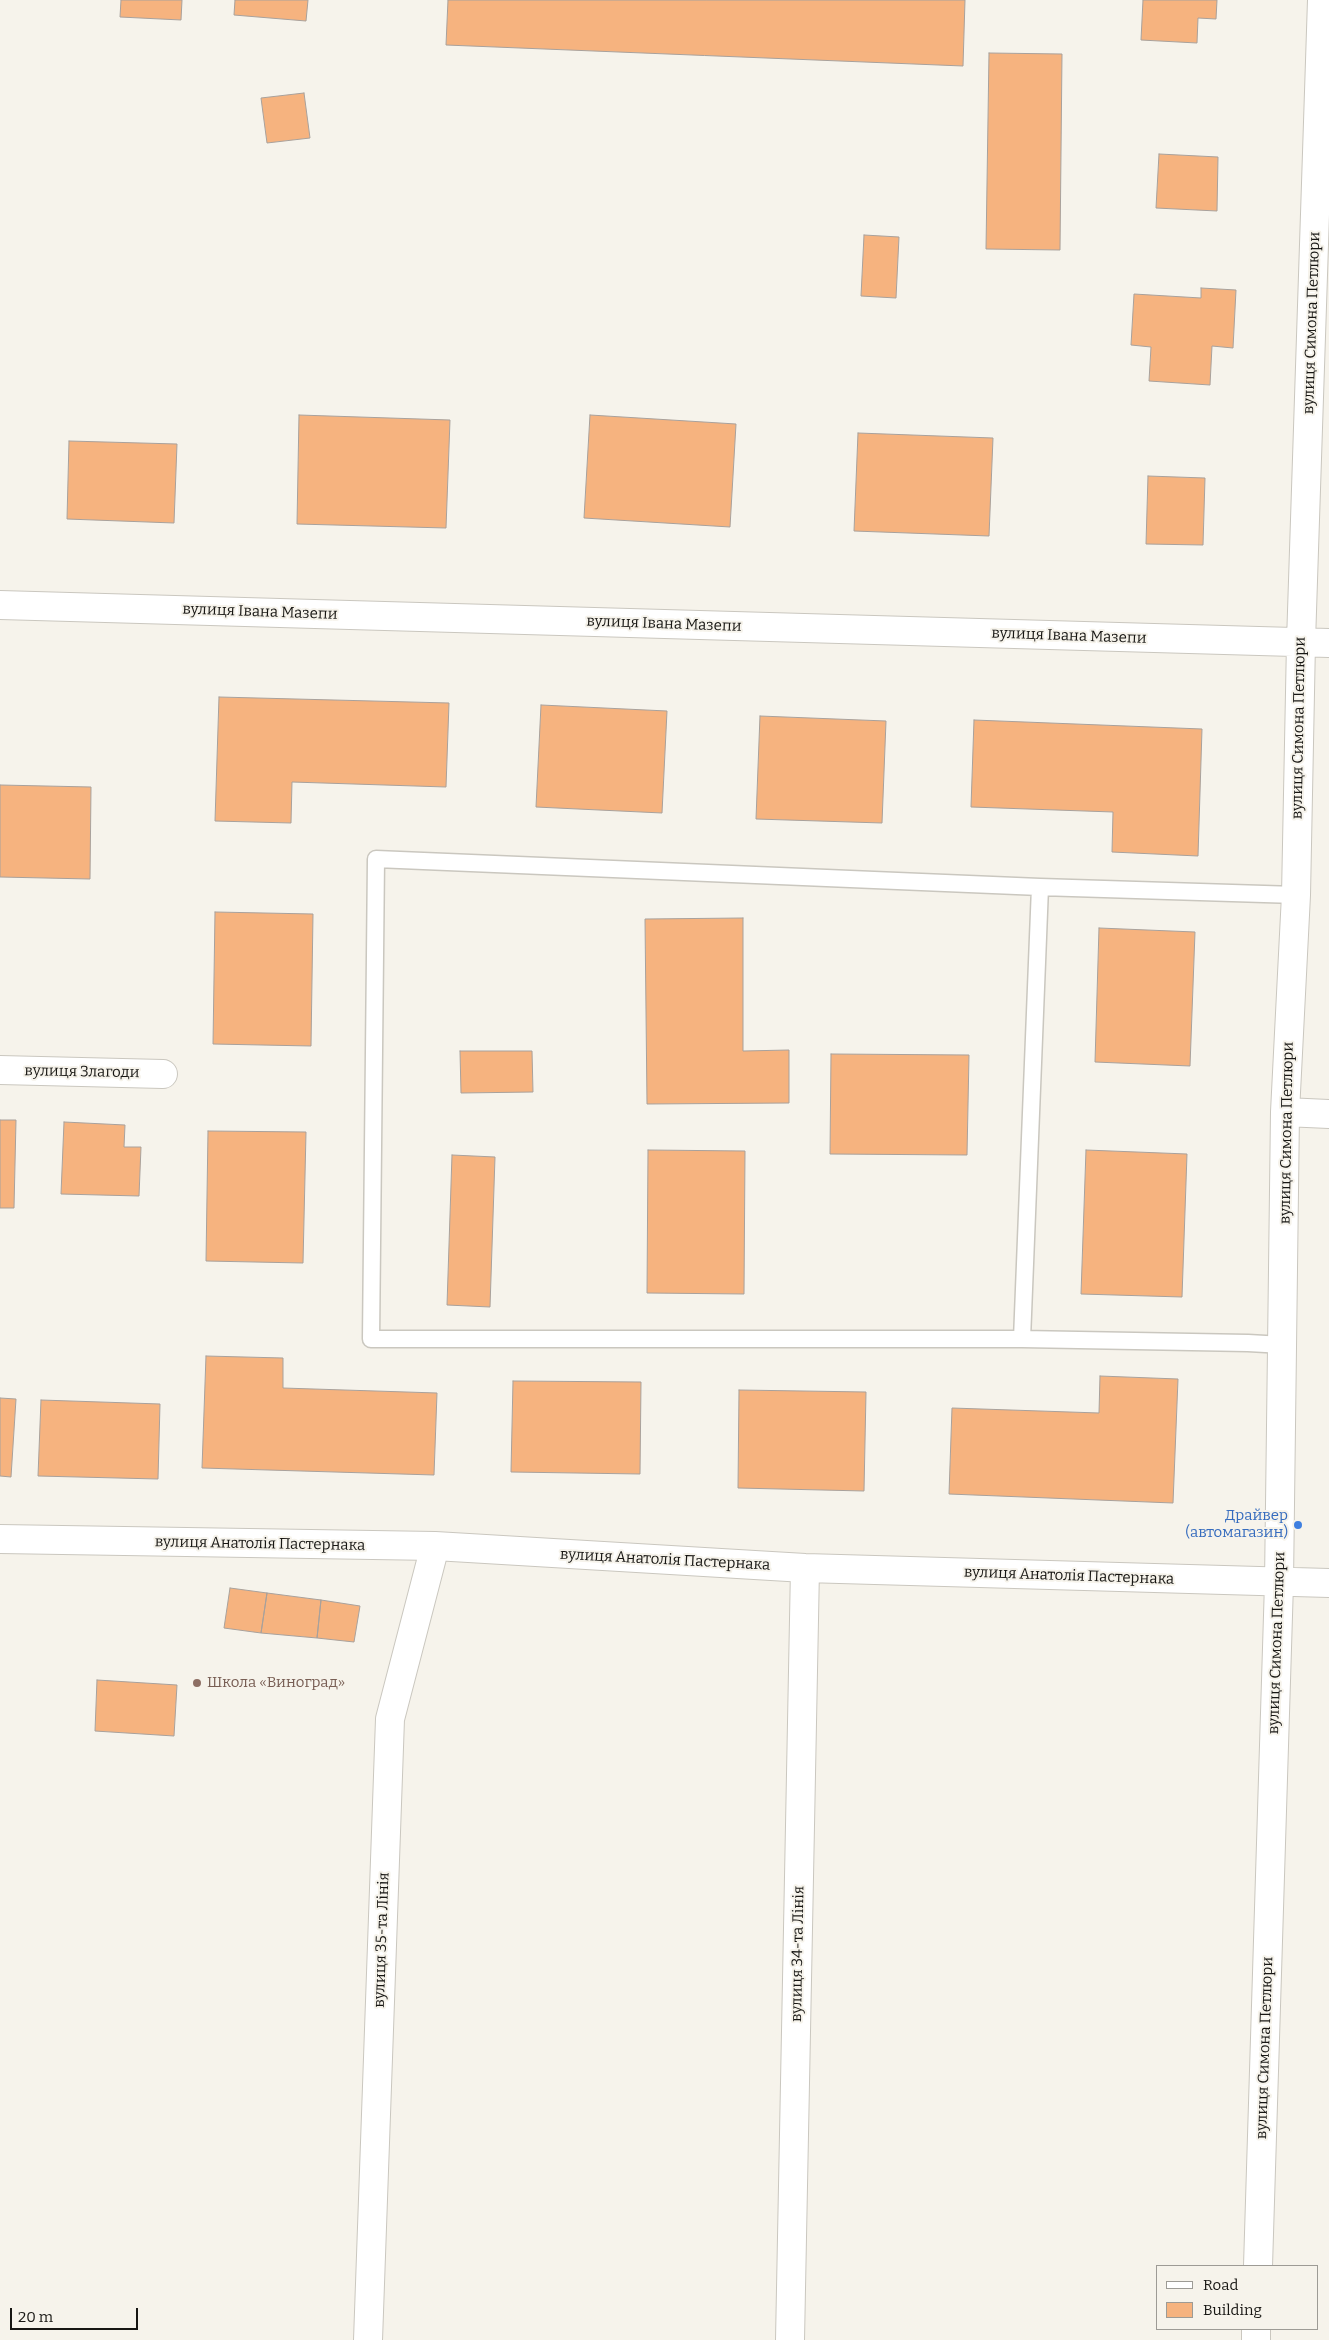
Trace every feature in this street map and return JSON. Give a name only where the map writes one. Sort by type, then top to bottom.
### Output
[{"type":"street","name":"вулиця Симона Петлюри","points":[[1258,2265],[1279,1582],[1285,1112],[1296,895],[1301,642],[1322,0]]},
{"type":"street","name":"вулиця Івана Мазепи","points":[[0,605],[1329,643]]},
{"type":"street","name":"вулиця Злагоди","points":[[0,1070],[163,1074]]},
{"type":"street","points":[[1285,1112],[1329,1114]]},
{"type":"street","name":"вулиця Анатолія Пастернака","points":[[0,1539],[435,1546],[805,1568],[1329,1583]]},
{"type":"street","name":"вулиця 35-та Лінія","points":[[368,2340],[390,1718],[435,1546]]},
{"type":"street","name":"вулиця 34-та Лінія","points":[[790,2340],[805,1568]]},
{"type":"lane","points":[[1283,1345],[1022,1339],[371,1339],[376,859],[1040,887],[1296,895]]},
{"type":"lane","points":[[1022,1339],[1040,887]]},
{"type":"building","points":[[121,0],[182,0],[181,20],[120,17]]},
{"type":"building","points":[[235,0],[308,0],[306,21],[234,15]]},
{"type":"building","points":[[448,0],[965,0],[963,66],[446,45]]},
{"type":"building","points":[[1143,0],[1217,0],[1216,19],[1198,18],[1197,43],[1141,40]]},
{"type":"building","points":[[989,53],[1062,54],[1060,250],[986,249]]},
{"type":"building","points":[[304,93],[310,138],[267,143],[261,98]]},
{"type":"building","points":[[1159,154],[1218,157],[1217,211],[1156,208]]},
{"type":"building","points":[[864,235],[899,237],[896,298],[861,296]]},
{"type":"building","points":[[1201,288],[1236,290],[1233,348],[1212,346],[1210,385],[1149,381],[1151,347],[1131,345],[1134,294],[1201,298]]},
{"type":"building","points":[[299,415],[450,420],[446,528],[297,524]]},
{"type":"building","points":[[590,415],[736,424],[730,527],[584,518]]},
{"type":"building","points":[[858,433],[993,438],[989,536],[854,531]]},
{"type":"building","points":[[69,441],[177,444],[174,523],[67,519]]},
{"type":"building","points":[[1148,476],[1205,478],[1203,545],[1146,544]]},
{"type":"building","points":[[219,697],[449,703],[446,787],[292,782],[291,823],[215,821]]},
{"type":"building","points":[[541,705],[667,711],[662,813],[536,807]]},
{"type":"building","points":[[760,716],[886,721],[882,823],[756,819]]},
{"type":"building","points":[[974,720],[1202,729],[1198,856],[1112,852],[1113,812],[971,807]]},
{"type":"building","points":[[0,785],[91,787],[90,879],[0,877]]},
{"type":"building","points":[[215,912],[313,914],[311,1046],[213,1044]]},
{"type":"building","points":[[743,918],[743,1051],[789,1050],[789,1103],[647,1104],[645,919]]},
{"type":"building","points":[[1099,928],[1195,932],[1190,1066],[1095,1062]]},
{"type":"building","points":[[460,1051],[532,1051],[533,1092],[461,1093]]},
{"type":"building","points":[[831,1054],[969,1055],[967,1155],[830,1154]]},
{"type":"building","points":[[0,1120],[16,1120],[14,1208],[0,1208]]},
{"type":"building","points":[[64,1122],[125,1125],[124,1147],[141,1147],[139,1196],[61,1194]]},
{"type":"building","points":[[208,1131],[306,1132],[303,1263],[206,1261]]},
{"type":"building","points":[[648,1150],[745,1151],[744,1294],[647,1293]]},
{"type":"building","points":[[1086,1150],[1187,1154],[1182,1297],[1081,1294]]},
{"type":"building","points":[[452,1155],[495,1157],[490,1307],[447,1305]]},
{"type":"building","points":[[206,1356],[283,1358],[283,1388],[437,1393],[434,1475],[202,1468]]},
{"type":"building","points":[[1100,1376],[1178,1379],[1173,1503],[949,1494],[952,1408],[1099,1413]]},
{"type":"building","points":[[513,1381],[641,1382],[640,1474],[511,1472]]},
{"type":"building","points":[[739,1390],[866,1392],[864,1491],[738,1488]]},
{"type":"building","points":[[0,1398],[16,1399],[11,1477],[0,1476]]},
{"type":"building","points":[[41,1400],[160,1404],[158,1479],[38,1476]]},
{"type":"building","points":[[230,1588],[267,1593],[261,1633],[224,1628]]},
{"type":"building","points":[[267,1593],[321,1600],[317,1638],[261,1633]]},
{"type":"building","points":[[321,1600],[360,1606],[354,1642],[317,1638]]},
{"type":"building","points":[[97,1680],[177,1685],[174,1736],[95,1731]]},
{"type":"place","name":"Драйвер (автомагазин)","points":[[1298,1525]]},
{"type":"place","name":"Школа «Виноград»","points":[[197,1683]]}]
